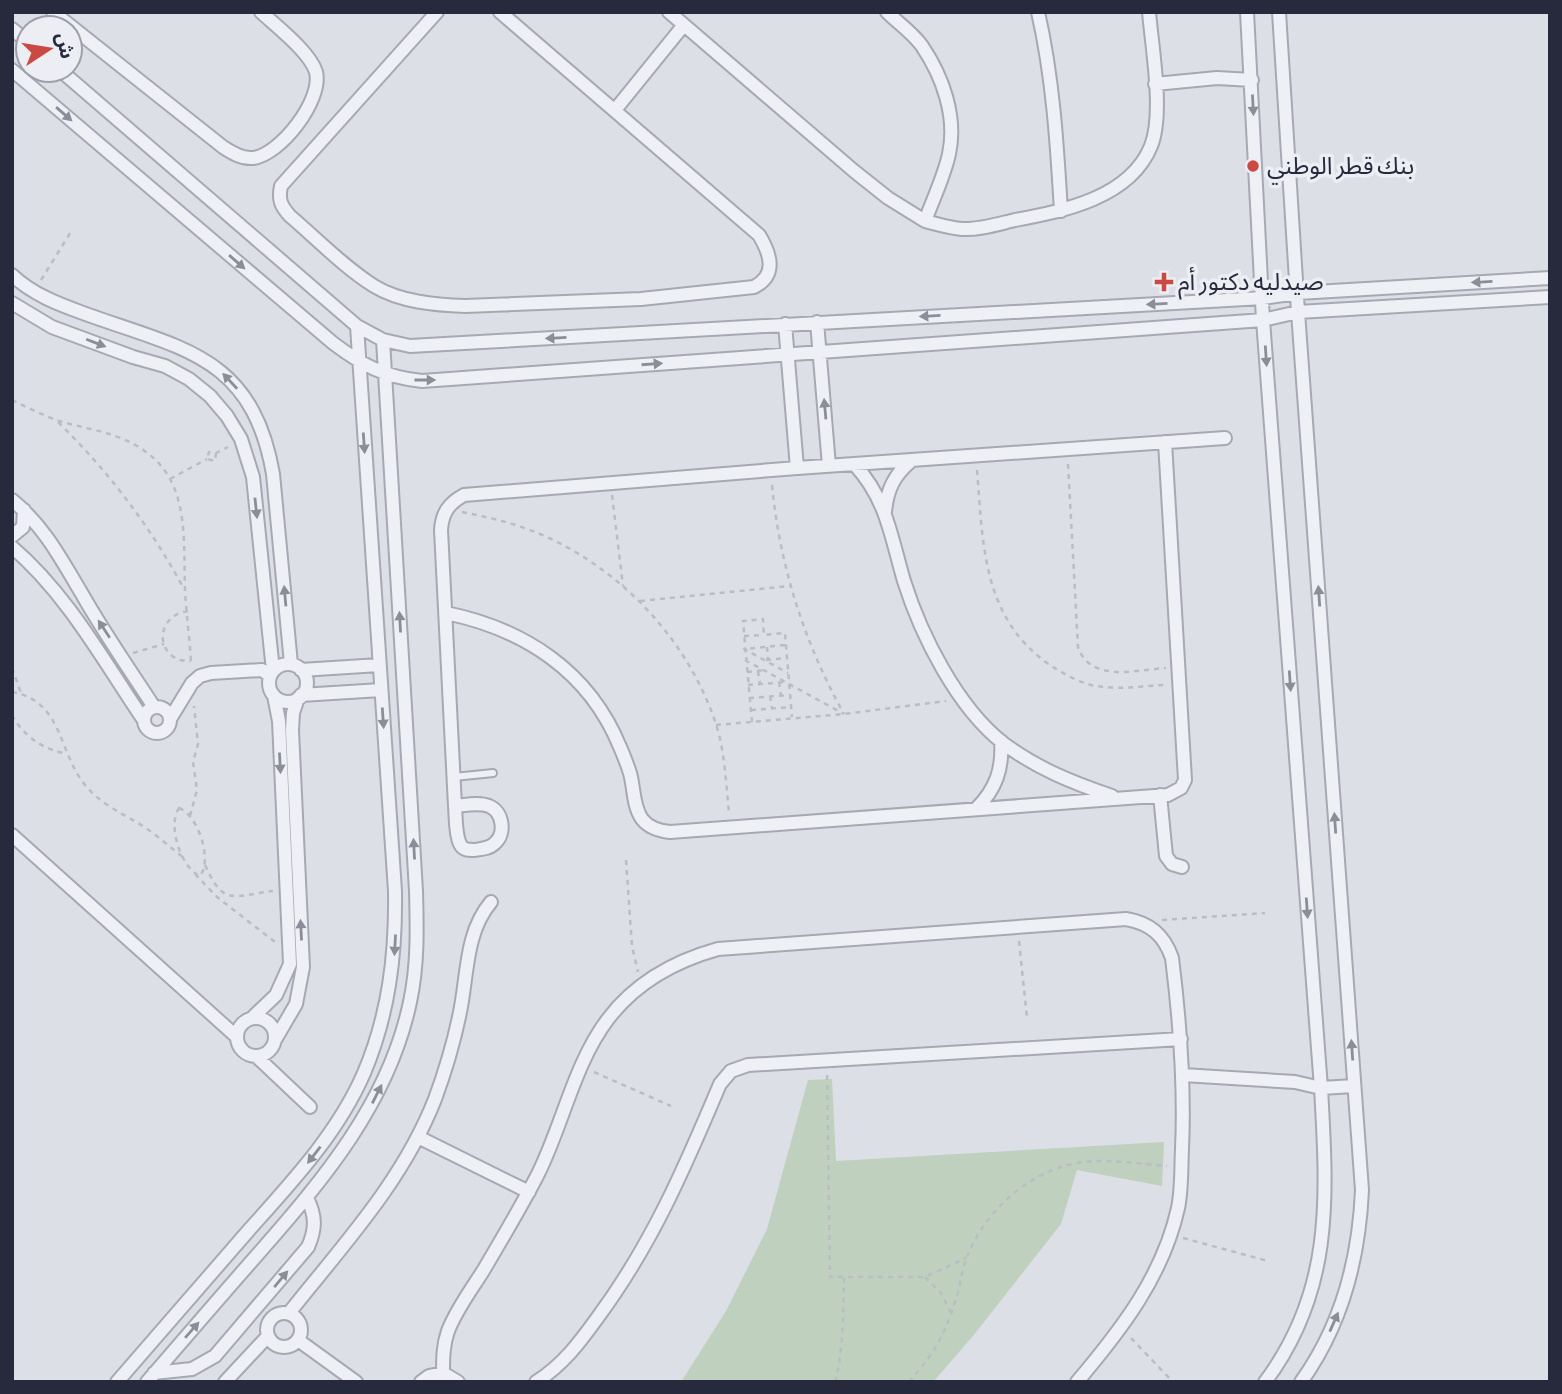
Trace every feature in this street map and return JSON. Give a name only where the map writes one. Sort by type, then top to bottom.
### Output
[{"type":"street","points":[[53,12],[223,147],[241,157],[254,158],[275,148],[298,122],[312,102],[316,85],[316,72],[311,64],[293,42],[261,12]]},
{"type":"street","points":[[437,12],[281,187],[281,207],[290,216],[375,287],[394,295],[439,305],[478,306],[641,299],[754,287],[761,283],[769,274],[771,261],[769,251],[759,235],[500,12]]},
{"type":"street","points":[[669,12],[888,198],[925,220],[963,229],[1061,211],[1096,199],[1116,186],[1144,161],[1152,144],[1156,121],[1149,12]]},
{"type":"street","points":[[887,12],[921,45],[938,75],[947,99],[952,127],[950,152],[925,220]]},
{"type":"street","points":[[1038,12],[1055,106],[1061,211]]},
{"type":"street","points":[[1247,12],[1263,320],[1321,1088],[1326,1193],[1321,1250],[1315,1278],[1295,1331],[1265,1382]]},
{"type":"street","points":[[1279,12],[1298,312],[1362,1190],[1356,1254],[1338,1314],[1325,1343],[1301,1382]]},
{"type":"street","points":[[615,110],[683,26]]},
{"type":"street","points":[[12,70],[332,344],[359,363],[385,374],[422,381],[1263,320],[1298,312],[1550,297]]},
{"type":"street","points":[[1155,84],[1217,78],[1252,80]]},
{"type":"street","points":[[76,84],[357,326],[383,340],[410,346],[1264,299],[1298,293],[1550,278]]},
{"type":"street","points":[[12,275],[34,292],[61,306],[139,334],[172,342],[198,355],[222,372],[242,393],[257,418],[268,445],[287,625],[296,667],[306,685],[285,730]]},
{"type":"street","points":[[12,303],[52,327],[165,366],[189,379],[210,396],[227,416],[240,439],[253,477],[268,627],[271,674],[269,687],[285,730],[296,1004],[268,1051],[256,1056]]},
{"type":"street","points":[[52,327],[61,306]]},
{"type":"street","points":[[817,322],[829,466]]},
{"type":"street","points":[[785,324],[797,468]]},
{"type":"street","points":[[117,1382],[316,1154],[349,1102],[363,1074],[374,1046],[390,986],[395,955],[395,891],[357,326]]},
{"type":"street","points":[[133,357],[139,334]]},
{"type":"street","points":[[150,1378],[307,1198],[342,1153],[374,1100],[395,1056],[410,1002],[417,946],[416,891],[383,340]]},
{"type":"street","points":[[456,806],[479,804],[489,806],[498,813],[502,823],[501,834],[495,843],[486,848],[468,850],[459,842],[456,806],[454,777],[441,530],[446,508],[464,495],[1225,438]]},
{"type":"street","points":[[446,613],[475,619],[510,632],[550,657],[572,675],[591,696],[607,720],[629,772],[637,810],[642,819],[650,826],[670,832],[1175,793],[1185,780],[1165,442]]},
{"type":"street","points":[[885,513],[894,478],[911,461]]},
{"type":"street","points":[[855,465],[870,483],[885,513],[918,619],[938,660],[964,699],[1001,741],[1057,776],[1119,798]]},
{"type":"street","points":[[253,477],[273,474]]},
{"type":"street","points":[[12,536],[23,527],[15,503]]},
{"type":"street","points":[[15,503],[57,549],[82,595],[154,707]]},
{"type":"street","points":[[12,547],[46,579],[65,604],[150,732],[159,734],[168,728],[170,719],[192,682],[200,676],[262,670],[271,674]]},
{"type":"street","points":[[261,563],[281,561]]},
{"type":"street","points":[[65,604],[82,595]]},
{"type":"street","points":[[268,627],[287,625]]},
{"type":"street","points":[[271,674],[281,665],[379,665]]},
{"type":"street","points":[[114,677],[129,668]]},
{"type":"street","points":[[274,696],[289,702],[300,697],[381,690]]},
{"type":"street","points":[[143,719],[146,711],[154,707],[165,709],[170,719]]},
{"type":"street","points":[[976,809],[995,785],[1002,756],[1001,741]]},
{"type":"street","points":[[1160,795],[1166,856],[1172,864],[1182,867]]},
{"type":"street","points":[[12,835],[237,1037]]},
{"type":"street","points":[[292,872],[286,889],[294,961],[276,995],[241,1025],[237,1037],[245,1052],[256,1056],[310,1107]]},
{"type":"street","points":[[395,891],[416,891]]},
{"type":"street","points":[[225,1382],[268,1334],[270,1320],[285,1313],[393,1181],[418,1137],[435,1098],[456,1027],[467,975],[472,933],[491,902]]},
{"type":"street","points":[[443,1373],[444,1346],[453,1320],[529,1192],[582,1066],[608,1018],[641,986],[682,961],[719,949],[1126,919],[1150,926],[1160,934],[1172,958],[1184,1075],[1178,1206],[1170,1234],[1150,1282],[1121,1329],[1077,1382]]},
{"type":"street","points":[[252,1018],[260,1018],[272,1026],[275,1040]]},
{"type":"street","points":[[536,1382],[555,1369],[573,1350],[635,1262],[678,1183],[725,1077],[732,1071],[748,1065],[1181,1040]]},
{"type":"street","points":[[1184,1075],[1295,1082],[1321,1088],[1354,1086]]},
{"type":"street","points":[[418,1137],[529,1192]]},
{"type":"street","points":[[150,1378],[192,1369],[215,1356],[308,1247],[313,1235],[313,1210],[307,1198]]},
{"type":"street","points":[[248,1317],[279,1346],[290,1346],[298,1340],[301,1324],[298,1319],[285,1313],[266,1297]]},
{"type":"street","points":[[298,1340],[356,1382]]},
{"type":"street","points":[[421,1382],[429,1376],[443,1373],[458,1382]]},
{"type":"lane","points":[[454,777],[493,773]]},
{"type":"path","points":[[34,292],[72,230]]},
{"type":"path","points":[[12,400],[55,419],[124,439],[152,457],[170,479],[178,495],[186,533],[185,592],[198,744],[193,762],[197,790],[190,816]]},
{"type":"path","points":[[55,419],[98,462],[128,500],[168,560],[185,592]]},
{"type":"path","points":[[1068,450],[1079,647],[1082,656],[1087,664],[1105,671],[1178,667]]},
{"type":"path","points":[[975,457],[986,565],[1003,615],[1018,636],[1036,654],[1080,682],[1106,688],[1179,684]]},
{"type":"path","points":[[170,479],[207,459]]},
{"type":"path","points":[[771,470],[779,535],[790,586],[813,652],[844,714]]},
{"type":"path","points":[[611,484],[623,586]]},
{"type":"path","points":[[446,508],[517,526],[548,537],[578,553],[639,601],[678,648],[694,675],[716,725],[725,768],[730,827]]},
{"type":"path","points":[[639,601],[790,586]]},
{"type":"path","points":[[188,611],[176,614],[167,621],[163,632],[164,644],[174,658],[191,661]]},
{"type":"path","points":[[752,722],[743,621],[763,620],[764,635]]},
{"type":"path","points":[[744,636],[785,633],[787,683],[792,718]]},
{"type":"path","points":[[121,656],[164,644]]},
{"type":"path","points":[[744,649],[786,645]]},
{"type":"path","points":[[767,647],[767,660]]},
{"type":"path","points":[[744,649],[788,673]]},
{"type":"path","points":[[767,660],[787,658]]},
{"type":"path","points":[[777,659],[778,667]]},
{"type":"path","points":[[745,660],[844,714]]},
{"type":"path","points":[[12,668],[21,694]]},
{"type":"path","points":[[747,672],[765,670]]},
{"type":"path","points":[[758,671],[760,684]]},
{"type":"path","points":[[779,682],[781,695]]},
{"type":"path","points":[[748,685],[787,683]]},
{"type":"path","points":[[12,692],[21,694],[49,713],[75,771],[95,796],[148,830],[184,858]]},
{"type":"path","points":[[749,698],[790,695]]},
{"type":"path","points":[[770,696],[772,709]]},
{"type":"path","points":[[716,725],[844,714],[964,699]]},
{"type":"path","points":[[751,710],[792,707]]},
{"type":"path","points":[[782,708],[783,719]]},
{"type":"path","points":[[12,715],[21,729],[37,743],[66,754]]},
{"type":"path","points":[[286,889],[233,895],[222,893],[214,884],[205,864],[201,839],[190,816],[180,808],[176,812],[176,832],[184,858],[195,874],[217,897],[294,961]]},
{"type":"path","points":[[626,860],[632,946],[641,986]]},
{"type":"path","points":[[195,874],[200,876],[204,872],[205,864]]},
{"type":"path","points":[[217,897],[222,893]]},
{"type":"path","points":[[1138,921],[1265,913]]},
{"type":"path","points":[[1017,927],[1027,1018]]},
{"type":"path","points":[[827,1061],[830,1277],[925,1277],[966,1258]]},
{"type":"path","points":[[582,1066],[671,1106]]},
{"type":"path","points":[[909,1382],[938,1346],[951,1313],[966,1258],[988,1220],[1017,1191],[1053,1170],[1073,1164],[1097,1161],[1181,1167]]},
{"type":"path","points":[[1170,1234],[1268,1261]]},
{"type":"path","points":[[835,1382],[843,1332],[844,1277]]},
{"type":"path","points":[[925,1277],[941,1293],[951,1313]]},
{"type":"path","points":[[1121,1329],[1173,1382]]},
{"type":"green space","points":[[832,1079],[836,1161],[1164,1142],[1162,1186],[1077,1170],[1061,1224],[973,1336],[933,1382],[681,1382],[726,1311],[767,1229],[808,1080]]},
{"type":"place","name":"بنك قطر الوطني","points":[[1253,166]]},
{"type":"place","name":"صيدليه دكتور أم","points":[[1164,282]]}]
